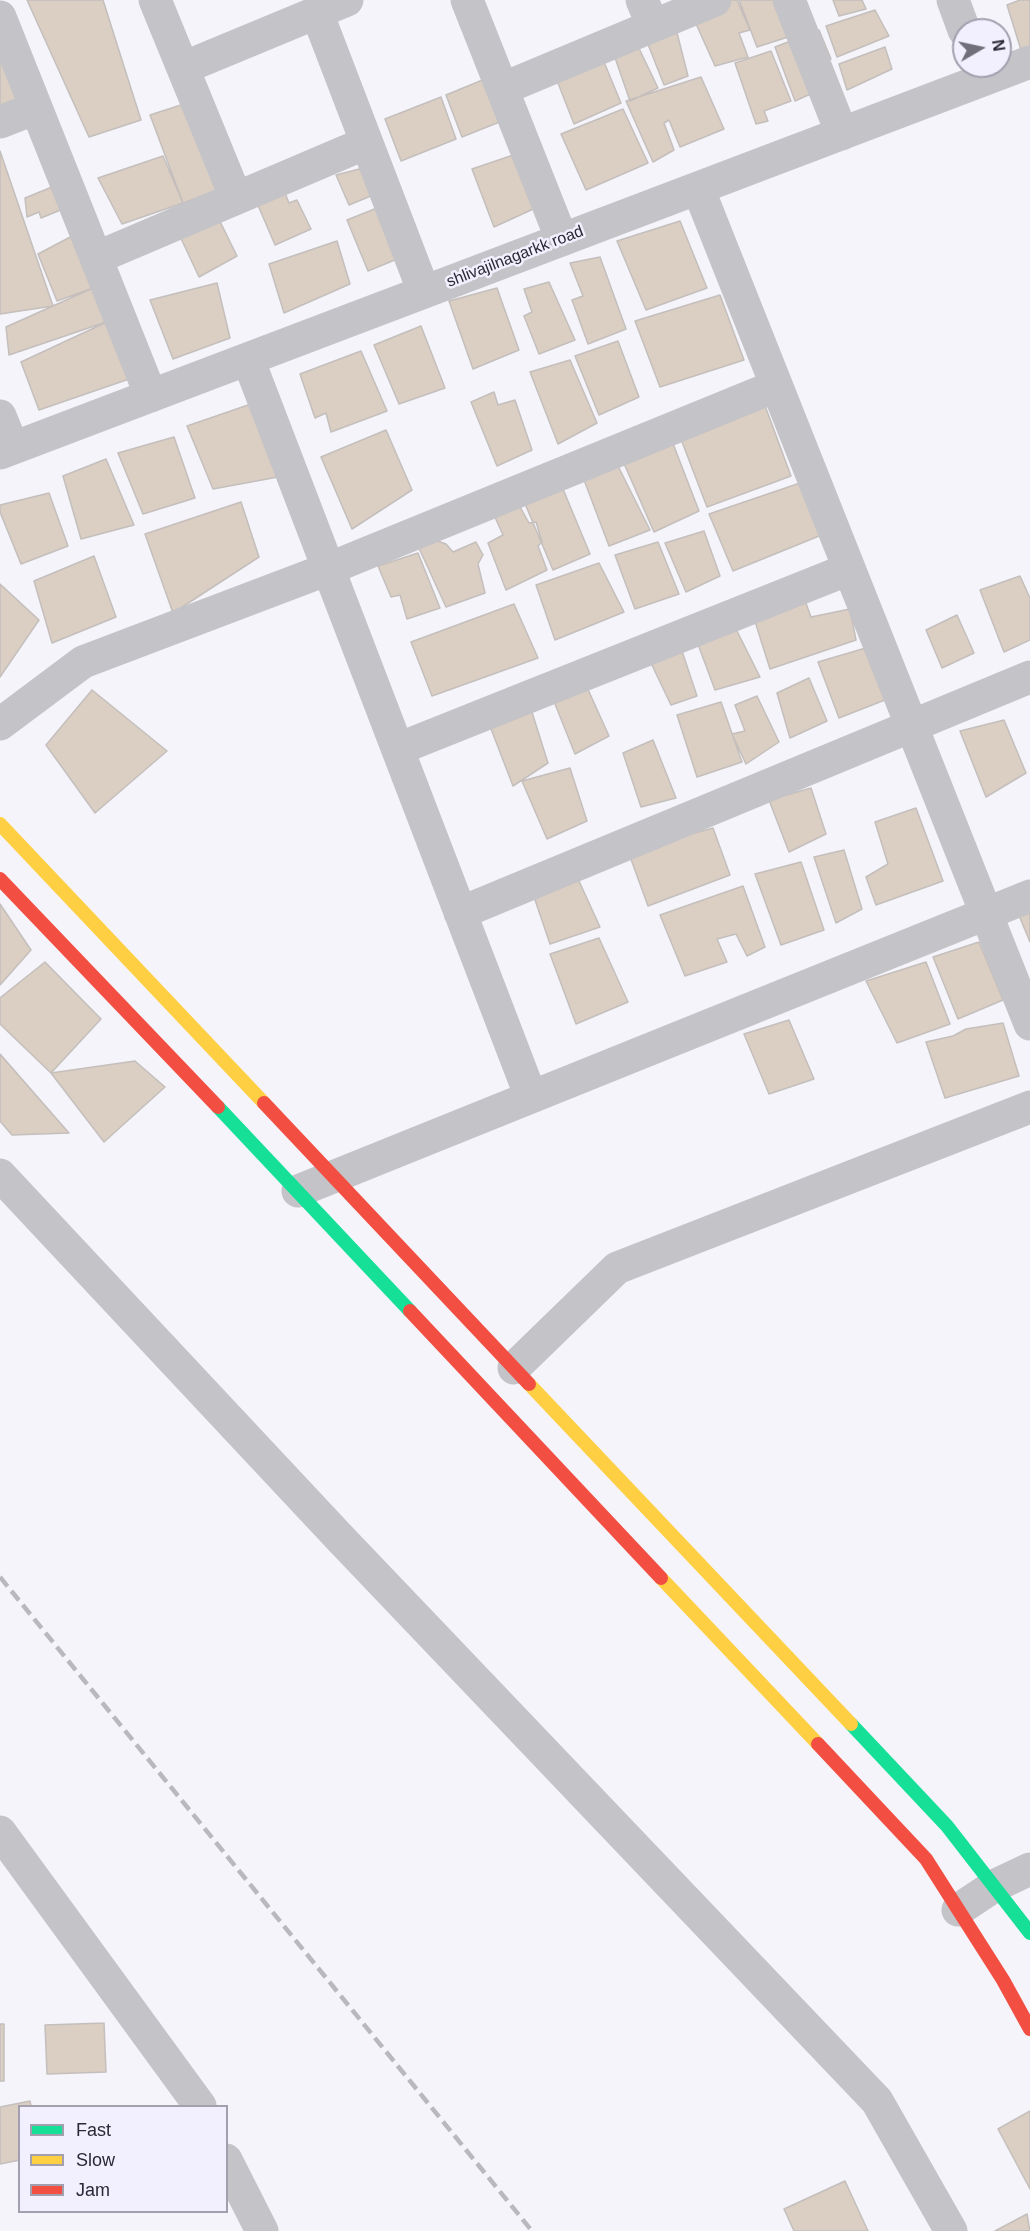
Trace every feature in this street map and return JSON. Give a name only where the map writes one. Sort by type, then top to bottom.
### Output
[{"type":"street","points":[[154,0],[236,198]]},
{"type":"street","points":[[183,68],[347,0]]},
{"type":"street","points":[[467,0],[562,240]]},
{"type":"street","points":[[502,89],[647,13],[715,0]]},
{"type":"street","points":[[789,0],[842,134]]},
{"type":"street","points":[[952,0],[959,18]]},
{"type":"street","points":[[316,13],[424,292]]},
{"type":"street","points":[[0,17],[151,396]]},
{"type":"street","name":"shlivajilnagarkk road","points":[[1012,66],[1030,62]]},
{"type":"street","name":"shlivajilnagarkk road","points":[[7,450],[842,134],[970,78]]},
{"type":"street","points":[[0,122],[36,108]]},
{"type":"street","points":[[96,258],[366,143]]},
{"type":"street","points":[[698,188],[1030,1024]]},
{"type":"street","points":[[248,359],[531,1097]]},
{"type":"street","points":[[0,724],[83,662],[328,569],[776,386]]},
{"type":"street","points":[[0,416],[7,450]]},
{"type":"street","points":[[398,749],[849,569]]},
{"type":"street","points":[[460,913],[1030,677]]},
{"type":"street","points":[[0,824],[947,1826],[1030,1933]]},
{"type":"street","points":[[0,879],[298,1191],[926,1859],[1030,2029]]},
{"type":"street","points":[[298,1191],[1030,896]]},
{"type":"street","points":[[514,1368],[617,1268],[1030,1107]]},
{"type":"street","points":[[0,1174],[338,1536],[877,2101],[951,2231]]},
{"type":"street","points":[[0,1832],[199,2105]]},
{"type":"street","points":[[958,1910],[994,1886],[1030,1869]]},
{"type":"street","points":[[228,2164],[262,2231]]},
{"type":"building","points":[[27,0],[103,0],[141,120],[89,137]]},
{"type":"building","points":[[702,0],[737,0],[750,30],[739,33],[748,57],[715,66],[688,6]]},
{"type":"building","points":[[739,0],[805,0],[813,29],[757,47]]},
{"type":"building","points":[[833,0],[862,0],[866,9],[839,16]]},
{"type":"building","points":[[1020,0],[1030,0],[1030,46],[1021,50],[1012,18],[1007,5]]},
{"type":"building","points":[[875,10],[889,36],[837,57],[826,26]]},
{"type":"building","points":[[674,21],[688,76],[664,85],[644,34]]},
{"type":"building","points":[[819,30],[831,59],[819,64],[826,87],[795,101],[775,47]]},
{"type":"building","points":[[635,40],[658,88],[630,101],[612,49]]},
{"type":"building","points":[[885,47],[892,69],[847,90],[839,64]]},
{"type":"building","points":[[771,51],[791,101],[764,111],[768,121],[756,124],[735,63]]},
{"type":"building","points":[[0,54],[19,99],[0,110]]},
{"type":"building","points":[[604,62],[621,103],[574,124],[556,78]]},
{"type":"building","points":[[502,72],[517,115],[462,137],[446,95]]},
{"type":"building","points":[[701,77],[724,129],[680,147],[669,120],[664,123],[674,150],[653,162],[626,101]]},
{"type":"building","points":[[441,97],[456,139],[401,161],[385,119]]},
{"type":"building","points":[[184,104],[231,186],[183,203],[150,115]]},
{"type":"building","points":[[623,109],[648,163],[586,190],[561,134]]},
{"type":"building","points":[[531,149],[553,200],[494,227],[472,169]]},
{"type":"building","points":[[0,151],[53,306],[0,314]]},
{"type":"building","points":[[163,156],[183,203],[122,224],[98,178]]},
{"type":"building","points":[[367,167],[378,193],[349,205],[336,175]]},
{"type":"building","points":[[277,173],[289,203],[297,200],[311,229],[275,245],[248,182]]},
{"type":"building","points":[[52,187],[63,209],[41,218],[39,212],[27,217],[25,198]]},
{"type":"building","points":[[402,198],[419,250],[368,271],[347,220]]},
{"type":"building","points":[[211,203],[237,256],[199,277],[171,217]]},
{"type":"building","points":[[680,221],[707,288],[646,310],[617,241]]},
{"type":"building","points":[[76,234],[121,278],[57,301],[38,254]]},
{"type":"building","points":[[337,241],[350,284],[284,313],[269,264]]},
{"type":"building","points":[[600,257],[626,329],[588,344],[572,300],[583,296],[570,263]]},
{"type":"building","points":[[549,282],[575,340],[539,354],[524,316],[532,312],[524,289]]},
{"type":"building","points":[[217,283],[230,338],[173,359],[150,300]]},
{"type":"building","points":[[93,288],[109,321],[9,355],[6,327]]},
{"type":"building","points":[[497,288],[519,350],[473,369],[449,301]]},
{"type":"building","points":[[720,295],[744,360],[660,387],[635,321]]},
{"type":"building","points":[[109,321],[132,378],[39,410],[21,362]]},
{"type":"building","points":[[421,326],[445,388],[399,404],[374,345]]},
{"type":"building","points":[[618,341],[639,397],[599,415],[575,356]]},
{"type":"building","points":[[361,351],[387,411],[331,432],[326,413],[315,418],[300,374]]},
{"type":"building","points":[[570,360],[597,423],[558,444],[530,372]]},
{"type":"building","points":[[494,392],[498,405],[515,400],[532,450],[497,466],[471,402]]},
{"type":"building","points":[[764,403],[791,476],[707,507],[679,434]]},
{"type":"building","points":[[251,404],[278,477],[213,489],[187,426]]},
{"type":"building","points":[[386,430],[412,490],[352,529],[321,457]]},
{"type":"building","points":[[174,437],[195,498],[143,514],[118,453]]},
{"type":"building","points":[[672,441],[699,511],[654,532],[622,459]]},
{"type":"building","points":[[106,459],[134,525],[81,539],[63,476]]},
{"type":"building","points":[[617,464],[650,530],[609,546],[581,472]]},
{"type":"building","points":[[800,483],[824,534],[733,571],[709,514]]},
{"type":"building","points":[[563,489],[590,554],[553,570],[523,499]]},
{"type":"building","points":[[49,493],[68,546],[21,564],[0,512],[0,505]]},
{"type":"building","points":[[241,502],[259,557],[173,613],[145,534]]},
{"type":"building","points":[[519,505],[529,523],[536,522],[542,542],[538,546],[547,570],[506,590],[488,543],[503,535],[494,515]]},
{"type":"building","points":[[704,531],[720,576],[686,592],[665,543]]},
{"type":"building","points":[[432,539],[446,544],[453,552],[476,542],[483,555],[478,564],[485,593],[446,607],[418,546]]},
{"type":"building","points":[[658,542],[679,594],[635,609],[615,555]]},
{"type":"building","points":[[418,553],[440,608],[407,619],[400,595],[391,597],[378,566]]},
{"type":"building","points":[[94,556],[116,617],[52,643],[34,581]]},
{"type":"building","points":[[599,563],[624,612],[555,640],[536,585]]},
{"type":"building","points":[[1020,576],[1030,598],[1030,640],[1004,652],[980,590]]},
{"type":"building","points":[[0,584],[39,620],[0,677]]},
{"type":"building","points":[[803,595],[811,617],[850,609],[856,640],[770,669],[753,615]]},
{"type":"building","points":[[514,604],[538,658],[432,696],[411,642]]},
{"type":"building","points":[[957,615],[974,653],[942,668],[926,630]]},
{"type":"building","points":[[734,625],[760,677],[715,690],[696,639]]},
{"type":"building","points":[[869,647],[890,698],[839,718],[818,662]]},
{"type":"building","points":[[682,651],[697,696],[671,705],[650,661]]},
{"type":"building","points":[[809,678],[827,721],[790,738],[777,693]]},
{"type":"building","points":[[586,685],[609,736],[575,754],[551,694]]},
{"type":"building","points":[[92,690],[167,751],[95,813],[46,745]]},
{"type":"building","points":[[757,696],[779,742],[746,764],[732,734],[745,731],[735,705]]},
{"type":"building","points":[[721,702],[742,762],[697,777],[677,715]]},
{"type":"building","points":[[531,709],[548,763],[513,786],[488,721]]},
{"type":"building","points":[[1004,720],[1026,773],[986,797],[960,731]]},
{"type":"building","points":[[653,740],[676,798],[641,807],[623,753]]},
{"type":"building","points":[[570,768],[587,821],[547,839],[522,781]]},
{"type":"building","points":[[811,788],[826,834],[789,852],[769,800]]},
{"type":"building","points":[[916,808],[943,881],[876,905],[866,877],[888,864],[875,822]]},
{"type":"building","points":[[713,828],[730,875],[648,906],[628,851]]},
{"type":"building","points":[[844,850],[862,909],[836,923],[814,857]]},
{"type":"building","points":[[801,862],[824,930],[781,945],[755,874]]},
{"type":"building","points":[[579,881],[600,927],[550,944],[532,891]]},
{"type":"building","points":[[743,886],[765,947],[747,956],[736,934],[717,939],[727,962],[685,976],[660,915]]},
{"type":"building","points":[[0,904],[31,950],[0,985]]},
{"type":"building","points":[[1030,909],[1030,942],[1018,913]]},
{"type":"building","points":[[599,938],[628,1002],[576,1024],[550,954]]},
{"type":"building","points":[[979,942],[1003,1000],[958,1019],[933,957]]},
{"type":"building","points":[[45,962],[101,1019],[51,1073],[0,1024],[0,998]]},
{"type":"building","points":[[926,962],[950,1024],[897,1043],[866,981]]},
{"type":"building","points":[[789,1020],[814,1079],[769,1094],[744,1034]]},
{"type":"building","points":[[1003,1023],[1019,1076],[945,1098],[926,1042],[953,1036],[966,1029]]},
{"type":"building","points":[[0,1054],[69,1133],[12,1135],[0,1121]]},
{"type":"building","points":[[135,1061],[165,1087],[104,1142],[51,1073]]},
{"type":"building","points":[[104,2023],[106,2072],[47,2074],[45,2025]]},
{"type":"building","points":[[0,2024],[4,2024],[4,2081],[0,2081]]},
{"type":"building","points":[[30,2101],[31,2105],[18,2105],[18,2160],[0,2164],[0,2107]]},
{"type":"building","points":[[1030,2111],[1030,2189],[998,2129]]},
{"type":"building","points":[[845,2181],[868,2231],[794,2231],[784,2209]]},
{"type":"building","points":[[1027,2214],[1030,2231],[995,2231]]},
{"type":"railway","points":[[0,1577],[532,2231]]},
{"type":"traffic: fast","points":[[218,1107],[410,1311]]},
{"type":"traffic: fast","points":[[851,1724],[947,1826],[1030,1933]]},
{"type":"traffic: slow","points":[[0,824],[264,1103]]},
{"type":"traffic: slow","points":[[529,1384],[851,1724]]},
{"type":"traffic: slow","points":[[661,1578],[818,1744]]},
{"type":"traffic: jam","points":[[0,879],[218,1107]]},
{"type":"traffic: jam","points":[[264,1103],[529,1384]]},
{"type":"traffic: jam","points":[[410,1311],[661,1578]]},
{"type":"traffic: jam","points":[[818,1744],[926,1859],[1003,1980],[1030,2029]]}]
